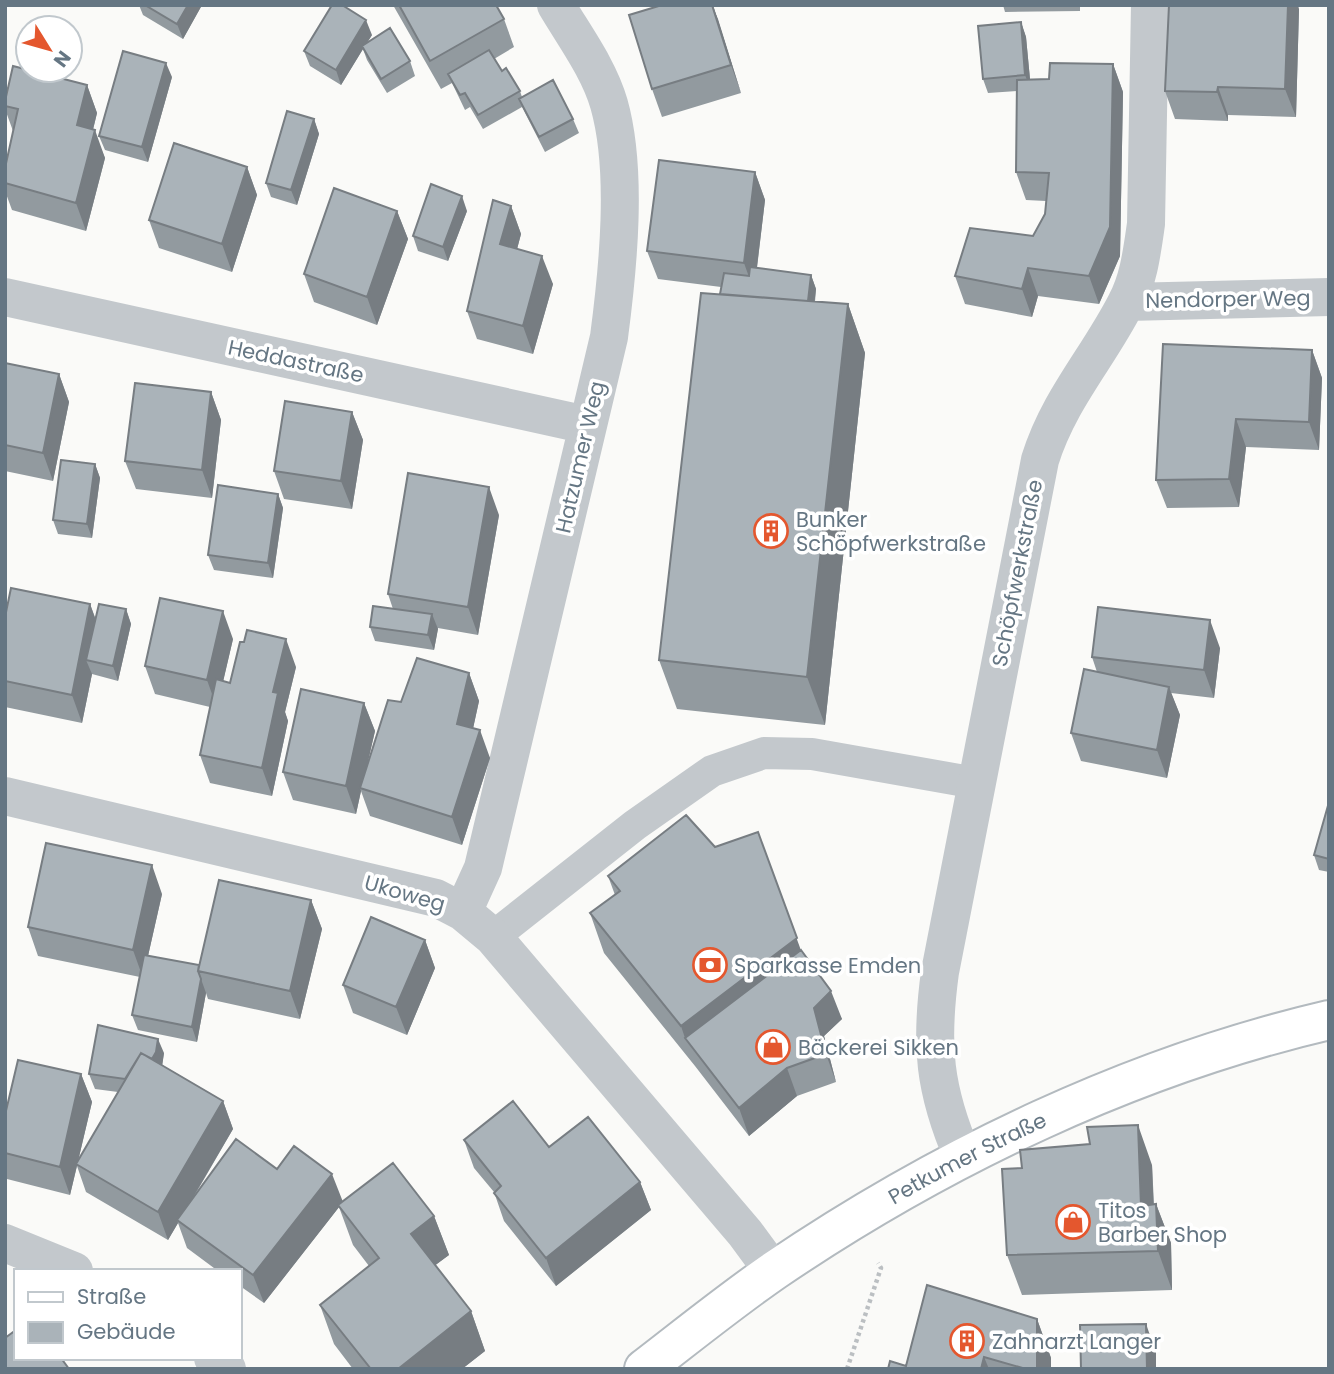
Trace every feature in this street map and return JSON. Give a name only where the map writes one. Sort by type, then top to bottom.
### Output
[{"type":"main road","name":"Petkumer Straße","points":[[643,1369],[774,1271],[856,1218],[963,1157],[1130,1081],[1329,1020]]},
{"type":"street","name":"Hatzumer Weg","points":[[463,912],[483,868],[609,337],[615,294],[617,151],[608,102],[593,67],[556,5]]},
{"type":"street","name":"Schöpfwerkstraße","points":[[963,1157],[946,1117],[939,1090],[934,1029],[940,972],[1044,447],[1061,406],[1127,302],[1142,255],[1146,224],[1150,5]]},
{"type":"street","name":"Heddastraße","points":[[5,297],[587,425]]},
{"type":"street","name":"Nendorper Weg","points":[[1127,302],[1329,297]]},
{"type":"street","name":"Ukoweg","points":[[5,796],[436,898],[463,912],[493,937],[745,1233],[774,1271]]},
{"type":"street","points":[[5,1243],[69,1269]]},
{"type":"lane","points":[[493,937],[635,825],[712,771],[764,753],[812,754],[976,783]]},
{"type":"path","points":[[847,1369],[881,1268],[856,1218]]},
{"type":"building","points":[[145,5],[188,5],[177,24]]},
{"type":"building","points":[[332,5],[342,5],[366,20],[336,70],[304,51]]},
{"type":"building","points":[[399,5],[496,5],[504,19],[430,61]]},
{"type":"building","points":[[662,5],[712,5],[731,65],[652,89],[629,15]]},
{"type":"building","points":[[1169,5],[1288,5],[1285,89],[1218,87],[1217,92],[1165,91]]},
{"type":"building","points":[[1021,22],[1025,75],[983,79],[978,26]]},
{"type":"building","points":[[390,28],[410,61],[381,79],[362,46]]},
{"type":"building","points":[[489,50],[502,71],[506,68],[520,91],[478,115],[465,93],[460,95],[448,74]]},
{"type":"building","points":[[123,51],[166,63],[142,147],[99,136]]},
{"type":"building","points":[[1050,63],[1113,64],[1110,227],[1089,276],[1028,268],[1022,289],[955,276],[970,228],[1033,236],[1045,214],[1049,173],[1016,172],[1017,80],[1049,79]]},
{"type":"building","points":[[13,66],[14,84],[87,85],[77,125],[95,130],[76,203],[5,183],[5,168],[18,109],[5,106]]},
{"type":"building","points":[[553,80],[573,119],[539,137],[519,99]]},
{"type":"building","points":[[287,111],[314,119],[291,190],[266,183]]},
{"type":"building","points":[[174,143],[247,167],[222,244],[149,220]]},
{"type":"building","points":[[659,160],[755,172],[744,263],[647,251]]},
{"type":"building","points":[[431,184],[462,196],[443,247],[413,236]]},
{"type":"building","points":[[334,188],[397,211],[367,297],[304,274]]},
{"type":"building","points":[[493,200],[511,206],[500,244],[542,256],[523,326],[467,311]]},
{"type":"building","points":[[750,267],[811,275],[808,301],[720,294],[724,273],[749,276]]},
{"type":"building","name":"Bunker Schöpfwerkstraße","points":[[701,293],[848,304],[807,677],[659,660]]},
{"type":"building","points":[[1163,344],[1312,350],[1309,422],[1236,419],[1229,479],[1156,480]]},
{"type":"building","points":[[5,363],[59,374],[43,453],[5,445]]},
{"type":"building","points":[[135,383],[211,392],[202,470],[125,461]]},
{"type":"building","points":[[285,401],[352,412],[341,481],[274,471]]},
{"type":"building","points":[[61,460],[95,464],[87,524],[53,520]]},
{"type":"building","points":[[408,473],[489,487],[468,607],[388,594]]},
{"type":"building","points":[[218,485],[278,494],[268,563],[208,555]]},
{"type":"building","points":[[11,588],[90,604],[72,695],[5,681],[5,617]]},
{"type":"building","points":[[160,598],[223,611],[207,680],[145,666]]},
{"type":"building","points":[[99,604],[126,609],[113,666],[86,660]]},
{"type":"building","points":[[373,606],[432,614],[428,635],[370,627]]},
{"type":"building","points":[[1098,607],[1210,620],[1204,670],[1092,657]]},
{"type":"building","points":[[247,630],[286,639],[273,692],[278,693],[262,768],[200,755],[216,679],[230,683],[240,642],[244,642]]},
{"type":"building","points":[[417,658],[469,673],[457,724],[480,730],[452,817],[360,788],[388,700],[401,702]]},
{"type":"building","points":[[1084,669],[1169,687],[1157,750],[1071,733]]},
{"type":"building","points":[[301,689],[364,703],[346,786],[283,772]]},
{"type":"building","points":[[1329,802],[1329,859],[1314,855]]},
{"type":"building","name":"Sparkasse Emden","points":[[686,815],[715,847],[758,832],[797,938],[681,1026],[590,913],[620,891],[608,876]]},
{"type":"building","points":[[46,843],[152,865],[133,950],[28,927]]},
{"type":"building","points":[[219,880],[311,900],[290,991],[198,971]]},
{"type":"building","points":[[371,917],[425,940],[396,1007],[343,985]]},
{"type":"building","name":"Bäckerei Sikken","points":[[801,950],[831,991],[814,1008],[826,1054],[787,1068],[739,1108],[685,1038]]},
{"type":"building","points":[[144,955],[199,965],[201,979],[192,1027],[132,1015]]},
{"type":"building","points":[[98,1025],[158,1039],[156,1052],[152,1059],[141,1053],[125,1079],[89,1074]]},
{"type":"building","points":[[141,1053],[223,1101],[158,1212],[76,1164]]},
{"type":"building","points":[[18,1060],[81,1074],[60,1167],[5,1153],[5,1115]]},
{"type":"building","points":[[513,1101],[549,1147],[588,1117],[640,1182],[546,1258],[494,1193],[501,1186],[464,1140]]},
{"type":"building","points":[[1138,1125],[1141,1206],[1156,1204],[1158,1251],[1007,1255],[1002,1169],[1022,1168],[1020,1150],[1090,1144],[1087,1127]]},
{"type":"building","points":[[236,1139],[277,1169],[294,1146],[332,1174],[253,1275],[177,1220]]},
{"type":"building","points":[[393,1163],[434,1216],[411,1234],[471,1311],[398,1369],[371,1369],[320,1305],[379,1258],[338,1205]]},
{"type":"building","points":[[927,1285],[1037,1319],[1037,1369],[1026,1369],[984,1357],[981,1369],[888,1369],[890,1361],[906,1366]]},
{"type":"building","points":[[1146,1324],[1147,1369],[1081,1369],[1080,1325]]},
{"type":"building","points":[[14,1331],[14,1360],[62,1360],[69,1369],[5,1369],[5,1338]]},
{"type":"place","name":"Bunker Schöpfwerkstraße","points":[[771,531]]},
{"type":"place","name":"Sparkasse Emden","points":[[710,965]]},
{"type":"place","name":"Bäckerei Sikken","points":[[773,1047]]},
{"type":"place","name":"Titos Barber Shop","points":[[1073,1222]]},
{"type":"place","name":"Zahnarzt Langer","points":[[967,1341]]}]
